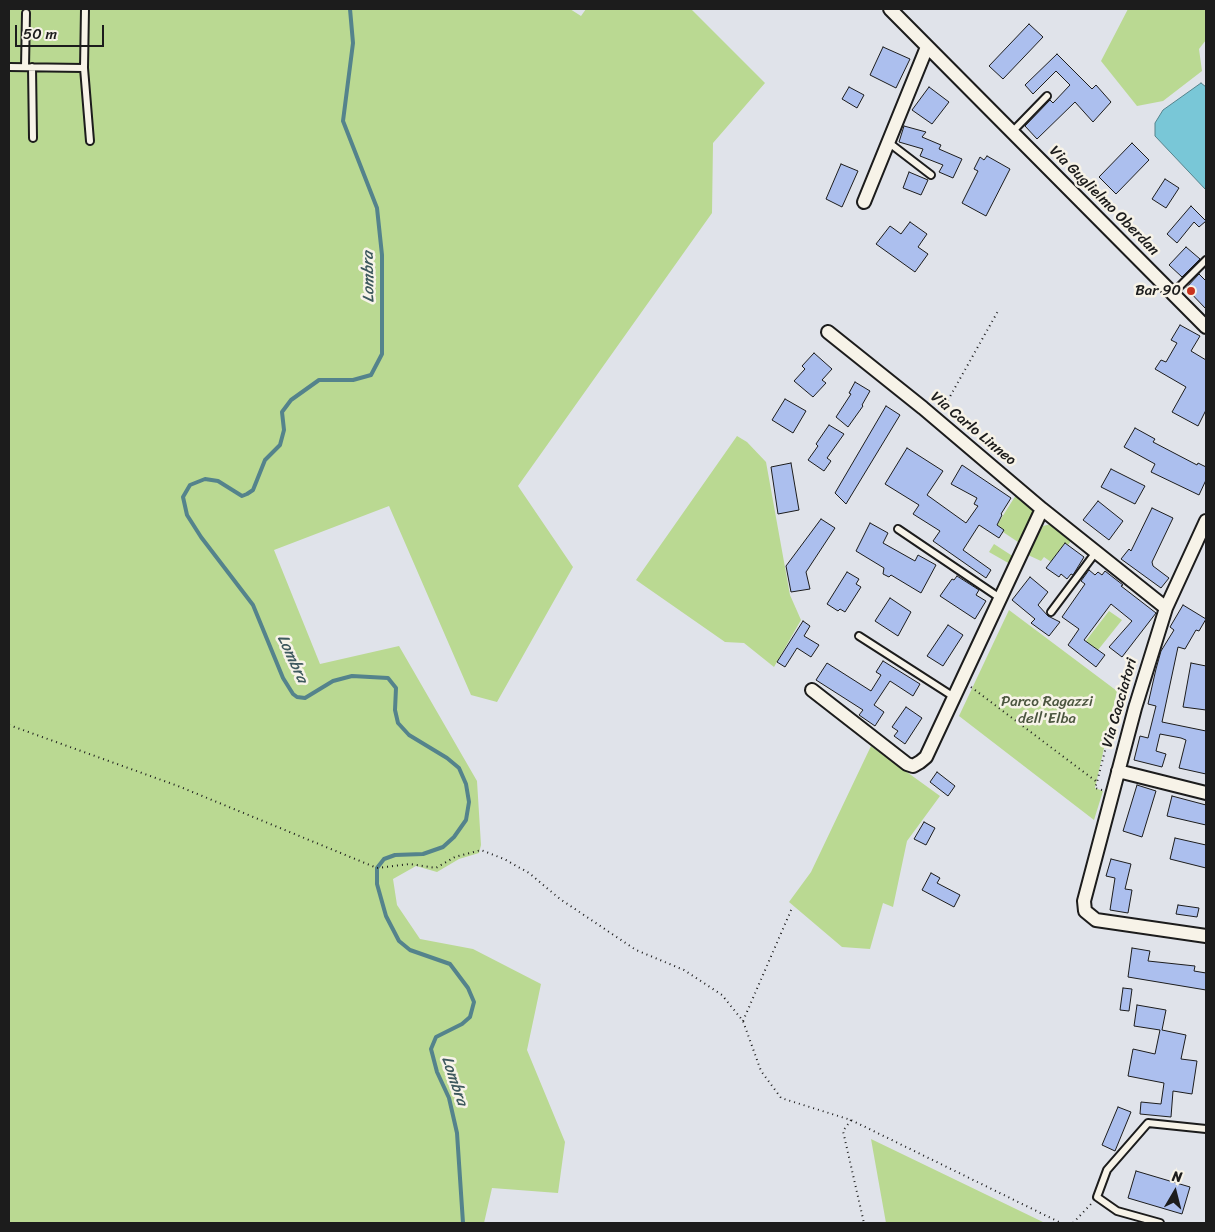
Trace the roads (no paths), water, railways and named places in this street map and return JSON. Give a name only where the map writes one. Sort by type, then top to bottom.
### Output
[{"type":"street","name":"Via Guglielmo Oberdan","points":[[896,11],[927,47],[1206,327]]},
{"type":"street","points":[[864,202],[927,47]]},
{"type":"street","name":"Via Carlo Linneo","points":[[828,332],[937,420],[1042,509],[1166,608]]},
{"type":"street","points":[[812,690],[907,764],[913,766],[926,757],[1042,509]]},
{"type":"street","name":"Via Cacciatori","points":[[1206,521],[1166,608],[1137,702],[1084,901],[1084,911],[1096,920],[1206,936]]},
{"type":"street","points":[[1118,771],[1206,793]]},
{"type":"lane","points":[[85,9],[84,68],[90,141]]},
{"type":"lane","points":[[26,13],[33,138]]},
{"type":"lane","points":[[9,67],[84,68]]},
{"type":"lane","points":[[1012,132],[1047,96]]},
{"type":"lane","points":[[888,142],[931,175]]},
{"type":"lane","points":[[1172,294],[1206,260]]},
{"type":"lane","points":[[898,529],[1002,598]]},
{"type":"lane","points":[[1051,612],[1096,552]]},
{"type":"lane","points":[[860,636],[954,697]]},
{"type":"lane","points":[[1160,1223],[1117,1211],[1097,1197],[1107,1170],[1148,1123],[1206,1130]]},
{"type":"water","points":[[1201,83],[1206,87],[1206,190],[1155,136],[1155,123],[1163,110]]},
{"type":"waterway","name":"Lombra","points":[[350,9],[353,43],[343,121],[377,208],[382,255],[382,354],[371,375],[353,380],[319,380],[291,400],[282,412],[284,430],[280,445],[265,460],[253,490],[242,496],[218,481],[205,479],[190,485],[183,497],[187,515],[201,537],[253,605],[283,678],[293,694],[297,697],[305,698],[333,681],[352,676],[388,678],[396,688],[395,710],[398,723],[409,735],[447,758],[459,768],[466,784],[469,802],[466,820],[454,837],[443,847],[423,854],[395,855],[384,859],[377,868],[377,884],[386,916],[399,941],[410,950],[450,964],[468,988],[474,1002],[470,1017],[462,1024],[436,1037],[431,1049],[437,1072],[449,1098],[457,1133],[463,1223]]},
{"type":"place","name":"Bar 90","points":[[1191,291]]},
{"type":"park label","name":"Parco Ragazzi dell'Elba","points":[[1047,710]]}]
